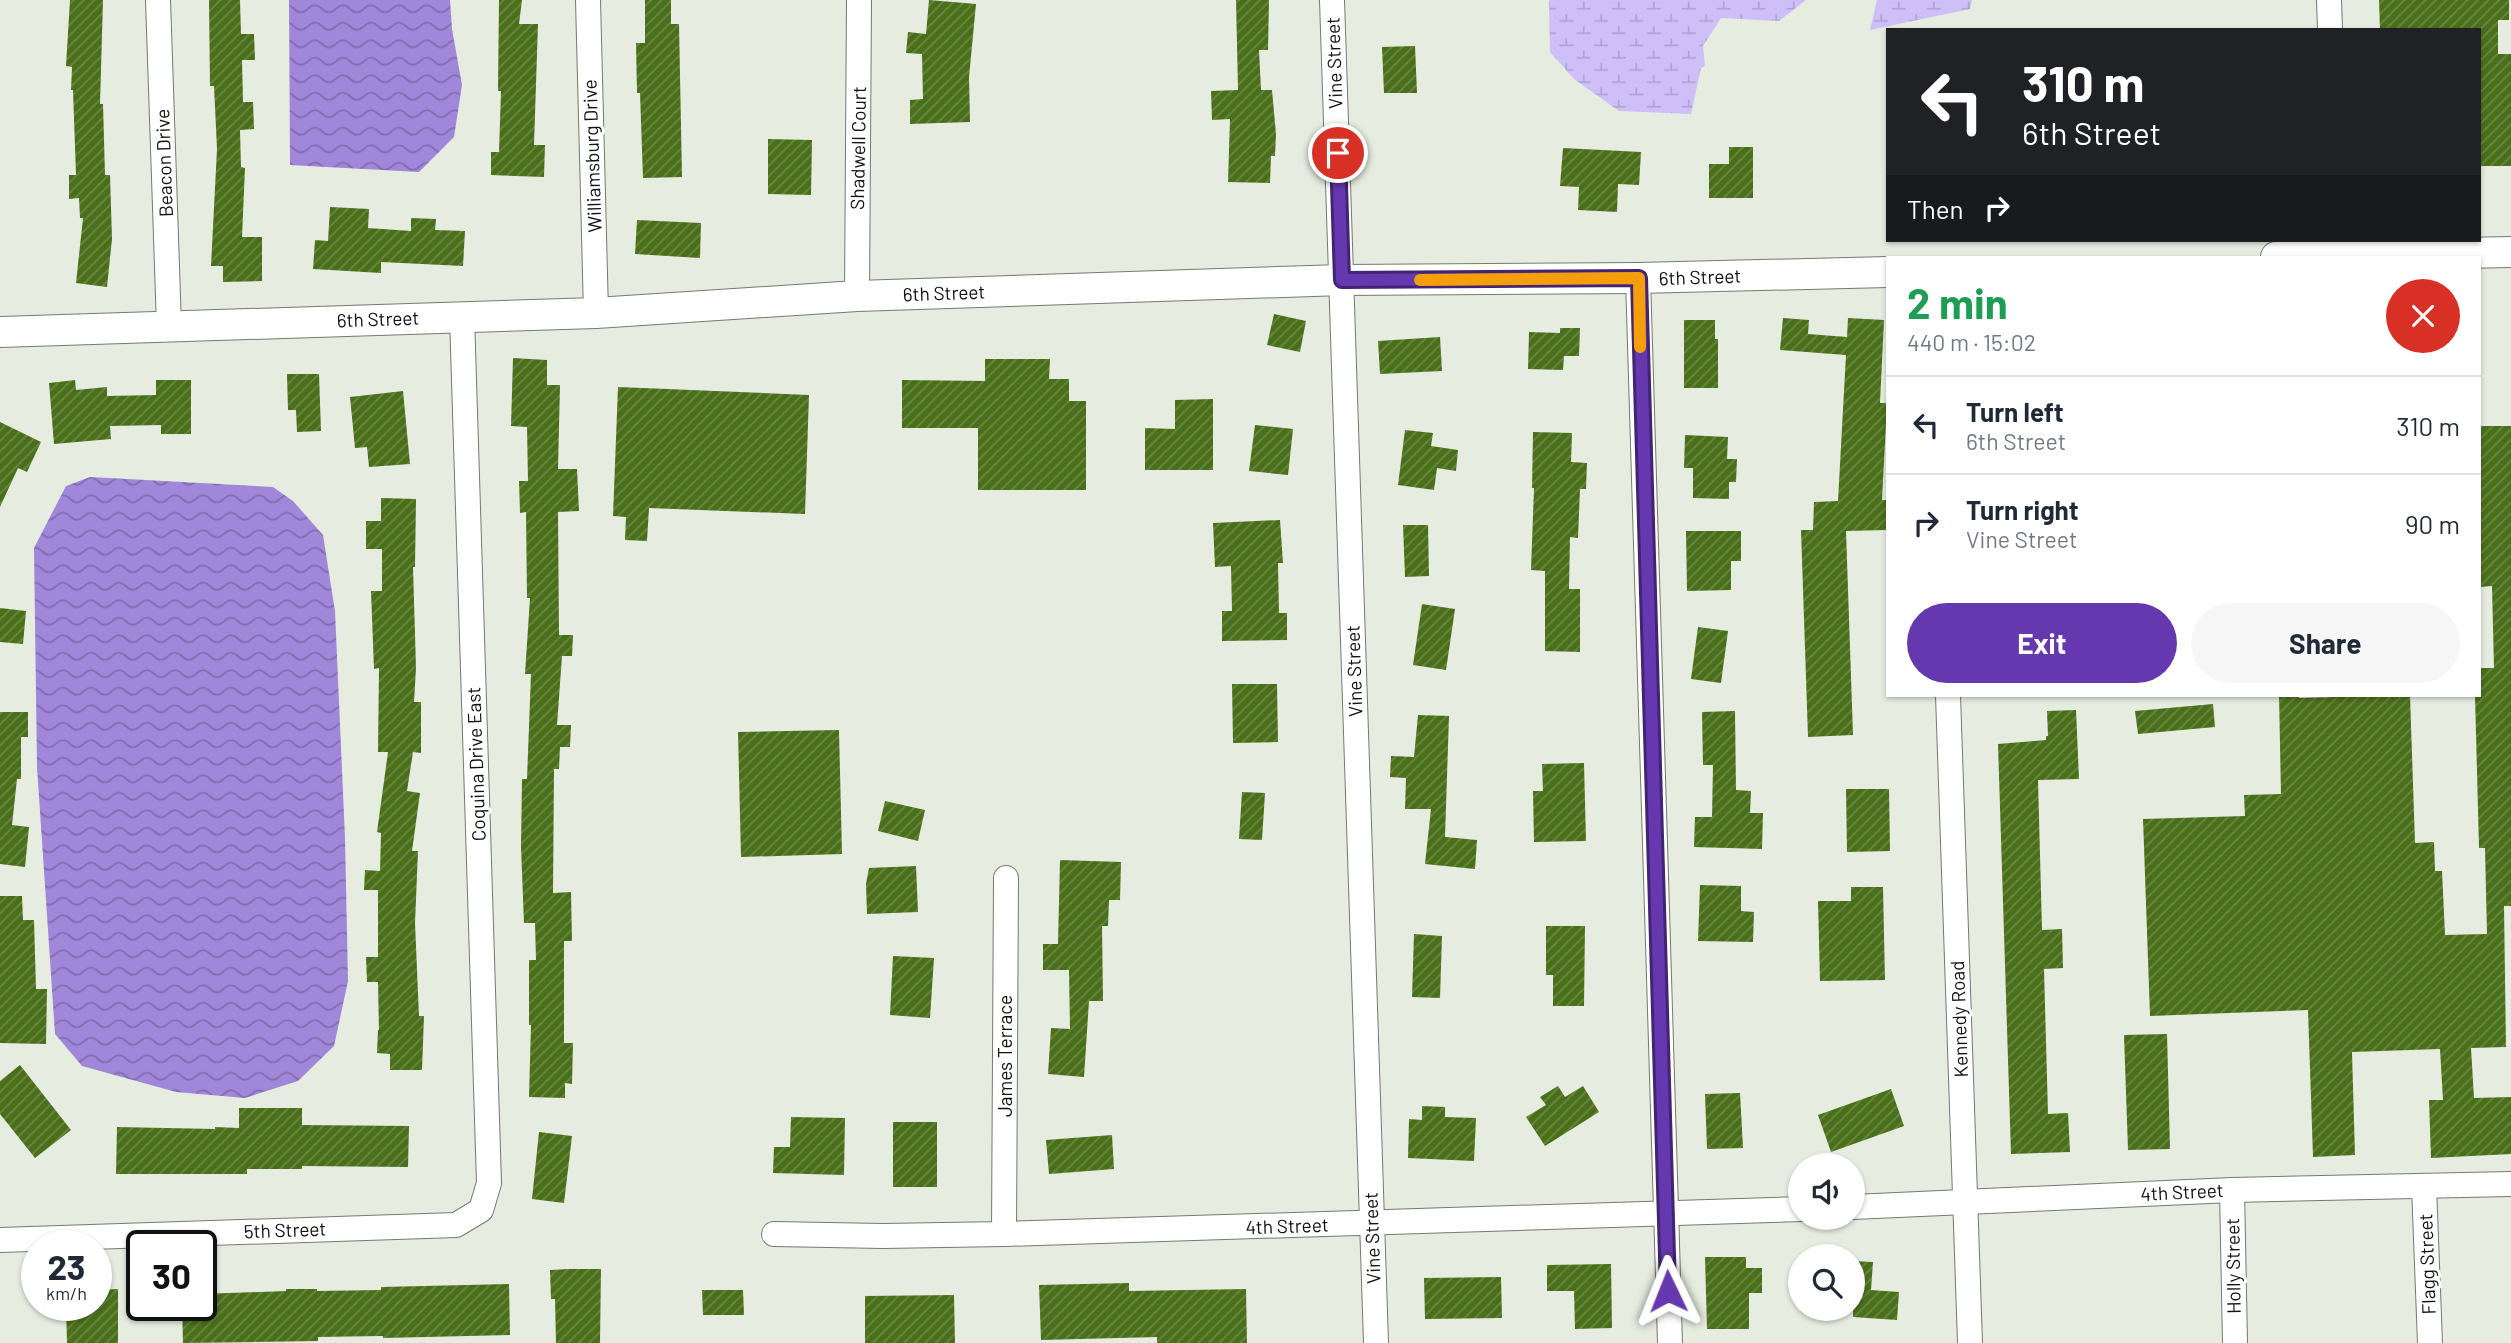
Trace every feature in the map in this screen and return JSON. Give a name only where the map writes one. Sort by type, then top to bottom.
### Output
[{"type":"street","name":"Beacon Drive","points":[[158,0],[169,326]]},
{"type":"street","name":"Williamsburg Drive","points":[[588,0],[596,313]]},
{"type":"street","name":"Shadwell Court","points":[[857,296],[859,0]]},
{"type":"street","name":"Vine Street","points":[[1332,0],[1376,1343]]},
{"type":"street","points":[[2329,0],[2330,28]]},
{"type":"street","points":[[2282,256],[2334,247],[2511,252]]},
{"type":"street","name":"6th Street","points":[[0,332],[596,313],[857,296],[1342,280],[1639,278],[1886,272]]},
{"type":"street","points":[[1639,278],[1670,1343]]},
{"type":"street","name":"Coquina Drive East","points":[[462,316],[489,1183],[481,1210]]},
{"type":"street","name":"Kennedy Road","points":[[1948,697],[1970,1343]]},
{"type":"street","name":"James Terrace","points":[[1004,1234],[1006,877]]},
{"type":"street","name":"4th Street","points":[[1865,1207],[2232,1190],[2511,1184]]},
{"type":"street","name":"Flagg Street","points":[[2424,1186],[2430,1343]]},
{"type":"street","name":"Holly Street","points":[[2232,1190],[2235,1343]]},
{"type":"street","name":"4th Street","points":[[774,1234],[1004,1234],[1788,1209]]},
{"type":"street","name":"5th Street","points":[[0,1240],[456,1225],[481,1210]]},
{"type":"green space","points":[[1549,0],[1806,0],[1779,21],[1721,18],[1703,46],[1705,66],[1701,68],[1691,114],[1619,111],[1574,79],[1550,52]]},
{"type":"green space","points":[[1877,0],[1972,0],[1970,9],[1870,30]]},
{"type":"water","points":[[289,0],[450,0],[462,85],[454,137],[419,172],[290,165]]},
{"type":"water","points":[[90,477],[273,487],[293,501],[323,535],[335,611],[348,981],[334,1046],[298,1081],[245,1098],[176,1092],[82,1066],[55,1034],[37,767],[34,548],[66,486]]},
{"type":"building","points":[[70,0],[103,0],[100,104],[103,104],[105,175],[110,175],[112,239],[107,287],[76,283],[83,218],[80,218],[79,198],[69,199],[69,175],[76,175],[72,67],[66,66]]},
{"type":"building","points":[[209,0],[240,0],[241,34],[254,34],[255,60],[242,60],[243,102],[253,102],[254,129],[240,130],[241,167],[245,168],[242,237],[262,237],[262,281],[223,282],[223,266],[211,266],[217,149],[214,86],[210,86]]},
{"type":"building","points":[[499,0],[522,0],[519,24],[538,24],[534,145],[545,145],[544,177],[491,175],[491,152],[499,152]]},
{"type":"building","points":[[645,0],[671,0],[671,24],[679,24],[682,177],[643,178],[636,43],[645,43]]},
{"type":"building","points":[[929,0],[976,4],[969,77],[970,122],[910,124],[910,100],[923,99],[922,54],[906,53],[908,32],[926,34]]},
{"type":"building","points":[[1236,0],[1269,0],[1268,50],[1259,50],[1261,90],[1272,90],[1276,134],[1275,156],[1271,156],[1270,183],[1228,182],[1230,119],[1212,120],[1211,91],[1238,90]]},
{"type":"building","points":[[2379,0],[2509,0],[2509,20],[2498,20],[2498,54],[2511,54],[2511,166],[2481,166],[2481,28],[2380,28]]},
{"type":"building","points":[[1415,46],[1417,93],[1384,93],[1382,47]]},
{"type":"building","points":[[768,139],[812,140],[811,195],[768,194]]},
{"type":"building","points":[[1729,147],[1753,147],[1753,198],[1709,198],[1709,164],[1729,164]]},
{"type":"building","points":[[1563,148],[1641,152],[1639,185],[1618,184],[1617,212],[1578,210],[1579,187],[1560,186]]},
{"type":"building","points":[[330,207],[369,209],[368,228],[411,231],[411,218],[436,219],[435,230],[465,231],[463,266],[381,262],[381,273],[313,269],[315,240],[328,241]]},
{"type":"building","points":[[637,220],[701,223],[700,258],[635,254]]},
{"type":"building","points":[[1274,314],[1306,321],[1300,352],[1267,345]]},
{"type":"building","points":[[1783,318],[1809,320],[1808,334],[1847,337],[1848,318],[1884,320],[1880,403],[1886,403],[1882,500],[1886,500],[1886,530],[1846,531],[1853,735],[1808,737],[1801,530],[1813,530],[1814,502],[1838,501],[1846,355],[1780,350]]},
{"type":"building","points":[[1684,320],[1715,320],[1715,339],[1718,339],[1718,388],[1684,388]]},
{"type":"building","points":[[1560,328],[1580,328],[1579,356],[1564,356],[1563,370],[1528,369],[1529,332],[1560,333]]},
{"type":"building","points":[[1440,337],[1442,371],[1380,374],[1378,341]]},
{"type":"building","points":[[513,358],[547,360],[547,385],[560,385],[558,469],[577,469],[579,511],[558,512],[559,635],[573,635],[572,656],[562,656],[557,725],[571,725],[570,747],[560,747],[559,769],[554,769],[553,893],[571,892],[572,941],[564,941],[564,1043],[573,1043],[572,1084],[565,1083],[565,1098],[529,1097],[529,960],[536,960],[535,923],[524,923],[521,847],[522,779],[527,779],[531,674],[525,674],[530,598],[527,598],[526,512],[520,513],[519,481],[528,481],[527,427],[511,426]]},
{"type":"building","points":[[985,359],[1050,359],[1049,379],[1069,379],[1069,401],[1086,401],[1086,490],[978,490],[978,428],[902,428],[902,380],[985,381]]},
{"type":"building","points":[[287,374],[319,374],[321,431],[297,432],[296,410],[288,410]]},
{"type":"building","points":[[75,380],[76,390],[107,387],[107,396],[156,395],[156,380],[191,380],[191,434],[161,434],[161,425],[110,426],[111,439],[54,444],[49,383]]},
{"type":"building","points":[[618,387],[809,395],[805,514],[649,508],[647,541],[625,540],[626,517],[613,516]]},
{"type":"building","points":[[403,391],[410,464],[369,467],[367,447],[355,448],[350,397]]},
{"type":"building","points":[[1213,399],[1213,470],[1145,470],[1145,428],[1175,429],[1175,400]]},
{"type":"building","points":[[0,422],[41,442],[27,472],[18,468],[0,507]]},
{"type":"building","points":[[1255,425],[1293,429],[1288,475],[1249,471]]},
{"type":"building","points":[[2481,426],[2511,426],[2511,906],[2504,906],[2506,1047],[2471,1048],[2474,1098],[2511,1097],[2511,1154],[2431,1158],[2429,1100],[2443,1100],[2440,1049],[2352,1052],[2355,1155],[2313,1157],[2308,1010],[2150,1016],[2143,819],[2245,816],[2244,795],[2281,794],[2279,697],[2410,697],[2415,843],[2434,842],[2435,871],[2442,871],[2445,935],[2487,934],[2485,848],[2479,848],[2475,697],[2481,697],[2481,668],[2494,668],[2492,586],[2481,587]]},
{"type":"building","points":[[1405,430],[1433,433],[1431,446],[1458,450],[1456,471],[1437,468],[1434,490],[1398,485]]},
{"type":"building","points":[[1533,432],[1572,433],[1571,462],[1587,463],[1586,489],[1580,489],[1578,538],[1570,537],[1569,589],[1580,589],[1580,652],[1545,651],[1545,571],[1531,570]]},
{"type":"building","points":[[1685,435],[1728,437],[1727,459],[1737,459],[1736,482],[1729,482],[1729,499],[1693,498],[1693,468],[1684,468]]},
{"type":"building","points":[[381,498],[416,499],[413,567],[416,668],[414,702],[421,702],[421,753],[413,752],[407,791],[420,793],[412,851],[418,851],[415,923],[419,1016],[424,1016],[422,1070],[390,1070],[390,1054],[377,1053],[378,982],[367,982],[366,957],[378,957],[378,890],[364,890],[365,870],[380,871],[381,833],[377,832],[388,752],[378,752],[379,668],[374,669],[371,591],[382,591],[382,549],[366,549],[366,521],[381,521]]},
{"type":"building","points":[[1280,520],[1283,563],[1278,563],[1279,613],[1287,613],[1287,640],[1222,641],[1222,611],[1232,611],[1231,566],[1215,567],[1213,523]]},
{"type":"building","points":[[1403,525],[1428,525],[1429,576],[1405,577]]},
{"type":"building","points":[[1686,531],[1741,531],[1741,561],[1731,561],[1731,590],[1687,591]]},
{"type":"building","points":[[1422,604],[1455,609],[1446,670],[1413,665]]},
{"type":"building","points":[[0,608],[26,611],[23,644],[0,642]]},
{"type":"building","points":[[1698,627],[1728,631],[1721,683],[1691,679]]},
{"type":"building","points":[[1232,684],[1277,684],[1278,742],[1233,743]]},
{"type":"building","points":[[2213,704],[2215,727],[2138,734],[2135,711]]},
{"type":"building","points":[[2076,710],[2079,779],[2038,780],[2042,930],[2062,929],[2063,968],[2044,969],[2048,1114],[2068,1113],[2070,1152],[2011,1154],[1998,744],[2046,740],[2047,711]]},
{"type":"building","points":[[1735,711],[1736,790],[1751,791],[1750,813],[1763,813],[1762,849],[1694,847],[1695,817],[1712,817],[1713,765],[1703,765],[1702,712]]},
{"type":"building","points":[[0,712],[28,712],[28,737],[21,737],[21,779],[17,779],[12,825],[29,827],[25,867],[0,864]]},
{"type":"building","points":[[1418,715],[1449,716],[1445,837],[1477,840],[1475,869],[1425,864],[1431,809],[1405,809],[1406,778],[1390,777],[1391,756],[1414,757]]},
{"type":"building","points":[[839,730],[842,854],[741,857],[738,732]]},
{"type":"building","points":[[1584,763],[1586,841],[1534,842],[1533,791],[1543,791],[1542,764]]},
{"type":"building","points":[[1846,789],[1889,789],[1890,851],[1847,852]]},
{"type":"building","points":[[1242,792],[1265,793],[1262,840],[1239,839]]},
{"type":"building","points":[[885,801],[925,810],[918,841],[878,831]]},
{"type":"building","points":[[1060,860],[1121,862],[1120,900],[1109,900],[1108,926],[1102,926],[1103,1001],[1089,1001],[1084,1077],[1048,1074],[1051,1028],[1070,1029],[1069,970],[1043,970],[1043,944],[1058,944]]},
{"type":"building","points":[[916,866],[918,912],[867,914],[866,884],[869,868]]},
{"type":"building","points":[[1700,885],[1741,886],[1741,911],[1754,912],[1753,942],[1698,941]]},
{"type":"building","points":[[1851,887],[1883,887],[1885,980],[1820,981],[1818,901],[1851,901]]},
{"type":"building","points":[[0,896],[22,896],[23,920],[34,920],[36,989],[47,989],[46,1044],[0,1043]]},
{"type":"building","points":[[1546,926],[1585,926],[1584,1006],[1553,1006],[1553,975],[1546,975]]},
{"type":"building","points":[[1414,934],[1442,936],[1440,998],[1412,997]]},
{"type":"building","points":[[893,956],[934,958],[930,1018],[890,1015]]},
{"type":"building","points":[[2167,1034],[2170,1149],[2128,1150],[2124,1035]]},
{"type":"building","points":[[20,1065],[71,1130],[35,1158],[0,1114],[0,1081]]},
{"type":"building","points":[[1558,1086],[1565,1097],[1583,1086],[1599,1112],[1545,1146],[1526,1117],[1546,1105],[1540,1097]]},
{"type":"building","points":[[1891,1089],[1904,1126],[1831,1152],[1818,1115]]},
{"type":"building","points":[[1740,1093],[1743,1148],[1707,1149],[1705,1094]]},
{"type":"building","points":[[1422,1106],[1445,1107],[1445,1117],[1476,1118],[1474,1161],[1408,1158],[1409,1119],[1422,1120]]},
{"type":"building","points":[[239,1108],[302,1108],[302,1125],[409,1126],[408,1167],[302,1166],[302,1169],[247,1169],[247,1174],[116,1174],[117,1127],[239,1128]]},
{"type":"building","points":[[791,1117],[845,1118],[844,1175],[773,1173],[774,1147],[790,1147]]},
{"type":"building","points":[[893,1122],[937,1122],[937,1187],[893,1187]]},
{"type":"building","points":[[539,1132],[572,1136],[564,1203],[532,1199]]},
{"type":"building","points":[[1112,1135],[1114,1169],[1049,1174],[1046,1140]]},
{"type":"building","points":[[1705,1257],[1746,1257],[1746,1268],[1762,1268],[1762,1293],[1749,1293],[1749,1329],[1707,1329]]},
{"type":"building","points":[[1865,1262],[1873,1262],[1871,1290],[1899,1292],[1897,1320],[1865,1318]]},
{"type":"building","points":[[1611,1264],[1612,1328],[1575,1329],[1574,1291],[1547,1291],[1547,1265]]},
{"type":"building","points":[[601,1269],[600,1343],[556,1343],[555,1299],[551,1299],[550,1270]]},
{"type":"building","points":[[1501,1277],[1502,1318],[1425,1319],[1424,1278]]},
{"type":"building","points":[[1129,1283],[1129,1291],[1246,1289],[1247,1343],[1157,1343],[1157,1337],[1041,1340],[1039,1285]]},
{"type":"building","points":[[509,1284],[510,1335],[318,1337],[318,1341],[183,1343],[182,1321],[217,1321],[217,1293],[286,1289],[381,1290],[381,1287]]},
{"type":"building","points":[[112,1289],[118,1289],[118,1343],[67,1343],[66,1321],[112,1321]]},
{"type":"building","points":[[702,1290],[743,1290],[744,1315],[703,1315]]},
{"type":"building","points":[[954,1295],[955,1343],[865,1343],[865,1296]]},
{"type":"slow traffic","points":[[1420,280],[1639,278],[1640,347]]},
{"type":"route","points":[[1338,153],[1342,280],[1639,278],[1668,1291]]}]
